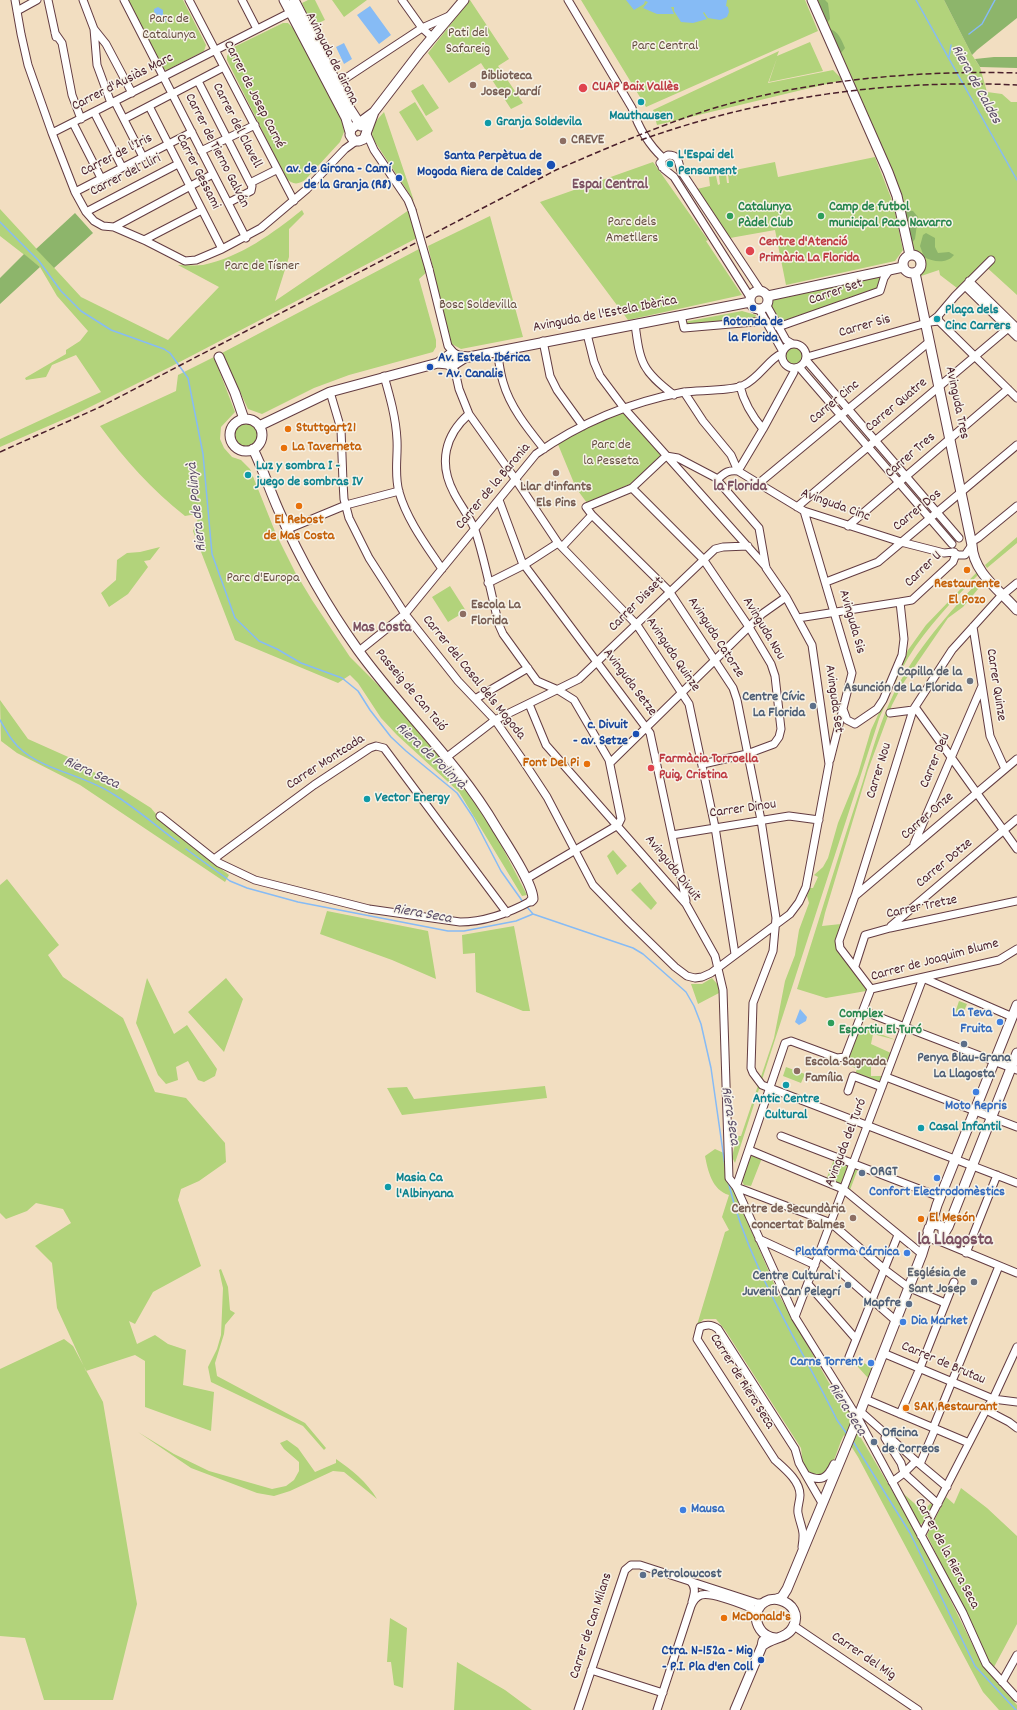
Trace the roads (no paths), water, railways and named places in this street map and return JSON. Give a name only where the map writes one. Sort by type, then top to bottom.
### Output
[{"type":"main road","name":"Avinguda de Girona","points":[[284,0],[346,118],[356,130]]},
{"type":"main road","name":"Avinguda de Girona","points":[[294,0],[337,84],[356,130]]},
{"type":"main road","points":[[356,130],[449,16],[464,0]]},
{"type":"main road","points":[[812,0],[888,172],[897,196],[910,255]]},
{"type":"main road","points":[[910,255],[916,256],[920,259],[922,265],[915,273],[908,272],[904,266],[904,260],[910,255]]},
{"type":"main road","points":[[768,296],[904,266]]},
{"type":"main road","name":"Avinguda Tres","points":[[915,273],[927,323],[929,342],[938,387],[973,552],[980,568],[990,582],[1017,610]]},
{"type":"main road","points":[[760,290],[768,296],[769,300],[763,307],[752,306],[750,299],[754,292],[760,290]]},
{"type":"main road","name":"Avinguda de l'Estela Ibèrica","points":[[259,426],[330,392],[384,376],[452,360],[681,315],[750,299]]},
{"type":"main road","points":[[219,357],[235,393],[244,420]]},
{"type":"main road","points":[[244,420],[255,422],[259,426],[262,438],[260,443],[253,449],[243,451],[236,448],[230,435],[232,427],[236,423],[244,420]]},
{"type":"main road","name":"Passeig de Can Taió","points":[[253,449],[279,512],[316,584],[359,651],[391,694],[447,757],[487,811],[526,879],[533,896],[533,899],[531,900]]},
{"type":"main road","points":[[735,1710],[762,1646],[762,1632],[756,1618],[759,1609],[766,1602],[782,1597],[787,1589],[859,1415],[922,1252],[940,1197],[955,1158],[1017,1005]]},
{"type":"main road","points":[[922,1252],[948,1227],[991,1117],[1014,1069],[1017,1053]]},
{"type":"main road","points":[[929,1229],[934,1224],[938,1224],[943,1228],[938,1238]]},
{"type":"main road","points":[[929,1229],[930,1237],[938,1238]]},
{"type":"main road","points":[[762,1632],[770,1637],[782,1637],[788,1634],[794,1626],[795,1616],[789,1604],[787,1589]]},
{"type":"main road","points":[[777,1599],[789,1604]]},
{"type":"main road","points":[[762,1646],[775,1638]]},
{"type":"street","points":[[15,0],[28,65],[52,134],[75,192],[86,212],[94,221],[102,226],[114,227],[144,240],[185,261],[196,260],[222,249],[246,238],[267,224],[307,189],[344,149],[356,130]]},
{"type":"street","points":[[17,11],[37,0]]},
{"type":"street","points":[[48,0],[60,59],[67,72],[72,95],[81,119]]},
{"type":"street","points":[[82,0],[94,29],[106,44],[132,93]]},
{"type":"street","name":"Carrer de Tierno Galván","points":[[124,0],[246,238]]},
{"type":"street","name":"Carrer de Josep Carné","points":[[189,0],[255,125],[276,170],[294,201]]},
{"type":"street","points":[[242,0],[257,29]]},
{"type":"street","points":[[402,0],[422,28],[432,37]]},
{"type":"street","points":[[568,0],[632,108],[636,120],[660,156],[662,167],[674,177],[750,299]]},
{"type":"street","name":"Carrer d'Ausiàs Marc","points":[[52,134],[291,12]]},
{"type":"street","points":[[337,84],[422,28],[449,16]]},
{"type":"street","points":[[94,29],[97,65],[113,102],[124,119],[143,156]]},
{"type":"street","points":[[124,119],[224,67]]},
{"type":"street","name":"Carrer del Clavell","points":[[198,80],[250,183]]},
{"type":"street","name":"Carrer Gessami","points":[[149,106],[222,249]]},
{"type":"street","points":[[94,112],[122,167]]},
{"type":"street","points":[[73,123],[101,178]]},
{"type":"street","points":[[202,151],[255,125]]},
{"type":"street","name":"Avinguda de Girona","points":[[356,130],[374,150]]},
{"type":"street","name":"Avinguda de Girona","points":[[356,130],[374,150],[408,200],[412,210],[429,269],[459,389],[469,414]]},
{"type":"street","name":"Carrer de l'Iris","points":[[75,192],[192,132]]},
{"type":"street","points":[[660,156],[676,156],[679,166],[760,290]]},
{"type":"street","name":"Carrer del Lliri","points":[[86,212],[178,164]]},
{"type":"street","points":[[668,172],[675,171],[679,166]]},
{"type":"street","points":[[228,203],[251,191],[252,186],[250,183],[276,170]]},
{"type":"street","points":[[114,227],[213,174]]},
{"type":"street","points":[[144,240],[202,210]]},
{"type":"street","points":[[991,260],[967,284],[939,318],[1017,398]]},
{"type":"street","name":"Carrer Set","points":[[778,327],[880,292],[884,278],[890,270]]},
{"type":"street","points":[[967,284],[1013,327],[1017,337]]},
{"type":"street","points":[[763,307],[786,340],[804,349],[806,359],[847,410],[959,538],[972,542]]},
{"type":"street","points":[[763,307],[766,321],[781,352],[784,364],[797,368],[841,416],[931,518],[952,544],[955,553],[965,555],[972,542],[1017,506]]},
{"type":"street","points":[[681,315],[684,328],[766,321]]},
{"type":"street","name":"Carrer Sis","points":[[806,359],[927,323],[939,318]]},
{"type":"street","points":[[635,324],[640,357],[647,371],[654,380],[674,395]]},
{"type":"street","name":"Carrer Quatre","points":[[797,507],[938,387],[1013,327]]},
{"type":"street","points":[[587,334],[594,362],[600,376],[624,408],[766,568]]},
{"type":"street","points":[[543,341],[550,376],[557,390],[583,426]]},
{"type":"street","name":"Carrer Cinc","points":[[758,484],[929,342]]},
{"type":"street","points":[[763,429],[755,420],[744,400],[740,386],[743,386],[758,376],[786,346],[791,343]]},
{"type":"street","points":[[497,351],[503,383],[508,395],[523,422],[544,449]]},
{"type":"street","points":[[738,471],[794,372],[806,359]]},
{"type":"street","points":[[384,376],[396,422],[396,474],[399,491],[407,514],[442,569]]},
{"type":"street","name":"Carrer de la Baronia","points":[[359,651],[405,614],[536,454],[583,426],[624,408],[684,392],[740,386]]},
{"type":"street","name":"Carrer Tres","points":[[848,526],[1008,389]]},
{"type":"street","name":"Carrer del Casal dels Mogoda","points":[[330,392],[341,429],[343,482],[349,518],[358,538],[405,614],[458,681],[495,720],[548,797],[593,884],[629,922],[675,967],[687,976],[695,978],[706,975],[719,967]]},
{"type":"street","points":[[684,392],[703,421],[731,455],[738,471]]},
{"type":"street","points":[[469,414],[458,424],[449,438],[446,450],[446,466],[453,491],[475,530],[498,625],[537,681],[558,690],[574,700],[610,763],[621,819],[618,825],[526,879]]},
{"type":"street","name":"Avinguda Quinze","points":[[469,414],[560,545],[637,624],[689,704],[703,764],[715,827],[735,954]]},
{"type":"street","name":"Carrer Dos","points":[[826,582],[878,562],[1017,445]]},
{"type":"street","points":[[488,583],[560,545],[592,515],[586,506],[632,488],[666,456]]},
{"type":"street","name":"Avinguda Set","points":[[666,456],[678,458],[718,479],[718,481],[759,528],[766,568],[786,597],[812,645],[829,764],[806,887],[799,902],[790,914],[719,967]]},
{"type":"street","points":[[718,479],[730,470],[738,471]]},
{"type":"street","name":"Avinguda Cinc","points":[[738,471],[804,511],[901,542],[944,553],[955,553]]},
{"type":"street","name":"Avinguda Nou","points":[[632,488],[703,559],[749,627],[770,664],[775,676],[782,729],[774,744],[747,754],[703,764]]},
{"type":"street","points":[[288,529],[346,505],[399,491]]},
{"type":"street","name":"Avinguda Setze","points":[[499,500],[524,565],[650,733],[686,904]]},
{"type":"street","name":"Avinguda Sis","points":[[804,511],[852,673],[829,764]]},
{"type":"street","name":"Avinguda Catorze","points":[[592,515],[669,591],[716,660],[733,688],[737,700],[761,820],[776,925],[770,959],[753,1003],[751,1068],[758,1082],[769,1088]]},
{"type":"street","points":[[952,544],[959,538]]},
{"type":"street","name":"Carrer Disset","points":[[447,757],[495,720],[579,679],[637,624],[669,591],[703,559],[718,548],[748,546]]},
{"type":"street","name":"Carrer U","points":[[843,709],[847,720],[855,724],[877,709],[883,700],[904,649],[900,602],[912,600],[953,562],[955,553]]},
{"type":"street","name":"Carrer Nou","points":[[871,989],[840,948],[839,941],[855,896],[914,708],[952,650],[1003,594],[1017,582]]},
{"type":"street","points":[[610,763],[749,627],[774,604],[786,597]]},
{"type":"street","points":[[798,618],[900,602]]},
{"type":"street","name":"Carrer Quinze","points":[[973,627],[990,736],[1005,769]]},
{"type":"street","points":[[475,699],[528,668]]},
{"type":"street","name":"Carrer Deu","points":[[913,847],[982,686]]},
{"type":"street","name":"Avinguda Divuit","points":[[529,704],[546,745],[686,904],[710,945],[719,967],[723,990],[729,1178],[735,1185],[795,1317],[859,1415]]},
{"type":"street","points":[[890,713],[914,708],[952,757],[1017,849]]},
{"type":"street","name":"Carrer Montcada","points":[[214,859],[314,785],[370,748],[376,746],[384,748],[507,913]]},
{"type":"street","name":"Carrer Onze","points":[[855,896],[1017,759]]},
{"type":"street","points":[[160,816],[187,841],[234,871],[255,880],[369,909],[460,922],[474,922],[507,913],[531,900]]},
{"type":"street","name":"Carrer Dinou","points":[[672,835],[789,816],[819,820]]},
{"type":"street","name":"Carrer Dotze","points":[[890,928],[1017,819]]},
{"type":"street","name":"Carrer Tretze","points":[[855,966],[865,935],[890,928],[1017,901]]},
{"type":"street","name":"Carrer de Joaquim Blume","points":[[769,1088],[785,1043],[791,1041],[837,1058],[845,1057],[871,989],[1001,960],[1015,951]]},
{"type":"street","points":[[923,978],[1013,1016]]},
{"type":"street","name":"Avinguda del Turó","points":[[795,1317],[923,978]]},
{"type":"street","points":[[863,1011],[1014,1069]]},
{"type":"street","points":[[848,1091],[853,1076],[882,1087]]},
{"type":"street","points":[[886,1077],[1017,1127]]},
{"type":"street","points":[[945,1303],[908,1287],[884,1269],[831,1223],[735,1185],[749,1150],[769,1088],[1017,1183]]},
{"type":"street","points":[[781,1136],[940,1197]]},
{"type":"street","points":[[749,1150],[844,1189],[898,1235],[922,1252]]},
{"type":"street","points":[[966,1253],[997,1175]]},
{"type":"street","points":[[849,1357],[898,1235]]},
{"type":"street","points":[[938,1238],[966,1253],[1017,1273]]},
{"type":"street","points":[[759,1239],[815,1265]]},
{"type":"street","points":[[819,1253],[895,1320]]},
{"type":"street","points":[[892,1482],[918,1462],[934,1428],[999,1266]]},
{"type":"street","points":[[900,1414],[954,1282]]},
{"type":"street","points":[[808,1284],[856,1339]]},
{"type":"street","name":"Carrer de Riera Seca","points":[[800,1557],[804,1533],[798,1513],[800,1493],[798,1486],[786,1470],[775,1460],[697,1339],[700,1327],[714,1325],[718,1329],[795,1449],[799,1463],[822,1503]]},
{"type":"street","points":[[921,1536],[993,1399],[1017,1347]]},
{"type":"street","name":"Carrer de Brutau","points":[[883,1353],[993,1399],[1017,1402]]},
{"type":"street","points":[[865,1399],[969,1443]]},
{"type":"street","points":[[986,1410],[1017,1428]]},
{"type":"street","points":[[859,1415],[887,1435],[946,1487]]},
{"type":"street","name":"Carrer de la Riera Seca","points":[[859,1415],[892,1482],[963,1613],[986,1664],[1017,1698]]},
{"type":"street","points":[[887,1435],[885,1438],[901,1463],[904,1474],[938,1504]]},
{"type":"street","points":[[806,1475],[814,1479],[825,1477],[831,1472],[840,1453],[847,1444]]},
{"type":"street","name":"Carrer de Can Milans","points":[[578,1710],[627,1568],[631,1565],[640,1565],[757,1602],[766,1602]]},
{"type":"street","points":[[657,1710],[695,1592],[694,1586],[688,1580]]},
{"type":"street","points":[[706,1586],[703,1590],[710,1595],[754,1609],[756,1611],[756,1618]]},
{"type":"street","points":[[691,1606],[698,1597],[710,1595]]},
{"type":"street","name":"Carrer del Mig","points":[[794,1626],[918,1710]]},
{"type":"street","points":[[1002,1682],[1017,1655]]},
{"type":"street","points":[[591,1670],[663,1693]]},
{"type":"water","points":[[626,0],[727,0],[726,6],[728,7],[729,12],[727,17],[720,20],[708,18],[704,12],[703,13],[707,19],[693,23],[681,22],[674,11],[674,7],[671,7],[674,14],[657,14],[643,8],[648,2],[645,1],[644,4],[634,10]]},
{"type":"water","points":[[370,6],[391,35],[379,44],[357,15]]},
{"type":"water","points":[[158,7],[163,10],[163,14],[167,18],[165,23],[154,12],[154,9]]},
{"type":"water","points":[[344,43],[352,59],[344,64],[336,47]]},
{"type":"water","points":[[800,1009],[807,1017],[806,1021],[799,1025],[795,1022]]},
{"type":"waterway","name":"Riera de Caldes","points":[[916,0],[1017,180]]},
{"type":"waterway","points":[[969,34],[982,24],[995,0]]},
{"type":"waterway","points":[[949,57],[951,45]]},
{"type":"waterway","name":"Riera de Polinyà","points":[[0,222],[39,261],[61,291],[81,311],[111,330],[164,349],[170,353],[188,378],[203,454],[212,554],[235,618],[259,641],[277,649],[301,663],[342,678],[358,691],[370,710],[391,737],[457,793],[473,817],[501,871],[523,902]]},
{"type":"waterway","name":"Riera Seca","points":[[0,720],[13,742],[34,759],[91,783],[122,799],[179,843]]},
{"type":"waterway","name":"Riera Seca","points":[[186,849],[230,881],[247,888],[298,902],[448,931],[464,931],[516,921],[533,914],[633,948],[643,954],[686,992],[694,1006],[701,1024],[711,1068],[725,1166]]},
{"type":"waterway","name":"Riera de Polinyà","points":[[527,907],[533,914]]},
{"type":"waterway","name":"Riera Seca","points":[[728,1181],[737,1213],[761,1274],[837,1420],[847,1434]]},
{"type":"waterway","name":"Riera Seca","points":[[852,1440],[910,1533],[975,1666],[1016,1710]]},
{"type":"railway","points":[[0,452],[100,407],[556,170],[672,123],[711,109],[748,99],[824,84],[902,75],[979,72],[1017,73]]},
{"type":"railway","points":[[641,140],[686,125],[733,112],[826,94],[874,88],[922,85],[1017,85]]},
{"type":"place","name":"Biblioteca Josep Jardí","points":[[473,85]]},
{"type":"place","name":"CUAP Baix Vallès","points":[[583,88]]},
{"type":"place","name":"Mauthausen","points":[[641,102]]},
{"type":"place","name":"Granja Soldevila","points":[[488,123]]},
{"type":"place","name":"CREVE","points":[[563,141]]},
{"type":"place","name":"L'Espai del Pensament","points":[[670,164]]},
{"type":"place","name":"Santa Perpètua de Mogoda Riera de Caldes","points":[[551,165]]},
{"type":"place","name":"av. de Girona - Camí de la Granja (R8)","points":[[399,178]]},
{"type":"place","name":"Catalunya Pàdel Club","points":[[730,216]]},
{"type":"place","name":"Camp de futbol municipal Paco Navarro","points":[[821,216]]},
{"type":"place","name":"Centre d'Atenció Primària La Florida","points":[[750,251]]},
{"type":"place","name":"Rotonda de la Florida","points":[[753,308]]},
{"type":"place","name":"Plaça dels Cinc Carrers","points":[[937,319]]},
{"type":"place","name":"Av. Estela Ibérica - Av. Canalis","points":[[430,367]]},
{"type":"place","name":"Stuttgart21","points":[[288,429]]},
{"type":"place","name":"La Taverneta","points":[[284,448]]},
{"type":"place","name":"Llar d'infants Els Pins","points":[[556,473]]},
{"type":"place","name":"Luz y sombra I - juego de sombras IV","points":[[248,475]]},
{"type":"place","name":"El Rebost de Mas Costa","points":[[299,506]]},
{"type":"place","name":"Restaurente El Pozo","points":[[967,570]]},
{"type":"place","name":"Escola La Florida","points":[[463,614]]},
{"type":"place","name":"Capilla de la Asunción de La Florida","points":[[970,681]]},
{"type":"place","name":"Centre Cívic La Florida","points":[[813,706]]},
{"type":"place","name":"c. Divuit - av. Setze","points":[[636,734]]},
{"type":"place","name":"Font Del Pi","points":[[587,764]]},
{"type":"place","name":"Farmàcia Torroella Puig, Cristina","points":[[651,768]]},
{"type":"place","name":"Vector Energy","points":[[367,799]]},
{"type":"place","name":"La Teva Fruita","points":[[1000,1022]]},
{"type":"place","name":"Complex Esportiu El Turó","points":[[831,1023]]},
{"type":"place","name":"Penya Blau-Grana La Llagosta","points":[[964,1044]]},
{"type":"place","name":"Escola Sagrada Família","points":[[797,1071]]},
{"type":"place","name":"Antic Centre Cultural","points":[[786,1085]]},
{"type":"place","name":"Moto Repris","points":[[976,1092]]},
{"type":"place","name":"Casal Infantil","points":[[921,1128]]},
{"type":"place","name":"ORGT","points":[[862,1173]]},
{"type":"place","name":"Confort Electrodomèstics","points":[[937,1178]]},
{"type":"place","name":"Masia Ca l'Albinyana","points":[[388,1187]]},
{"type":"place","name":"Centre de Secundària concertat Balmes","points":[[853,1218]]},
{"type":"place","name":"El Mesón","points":[[921,1219]]},
{"type":"place","name":"Plataforma Cárnica","points":[[907,1253]]},
{"type":"place","name":"Església de Sant Josep","points":[[974,1282]]},
{"type":"place","name":"Centre Cultural i Juvenil Can Pelegrí","points":[[848,1285]]},
{"type":"place","name":"Mapfre","points":[[909,1304]]},
{"type":"place","name":"Dia Market","points":[[903,1322]]},
{"type":"place","name":"Carns Torrent","points":[[871,1363]]},
{"type":"place","name":"SAK Restaurant","points":[[906,1408]]},
{"type":"place","name":"Oficina de Correos","points":[[874,1442]]},
{"type":"place","name":"Mausa","points":[[683,1510]]},
{"type":"place","name":"Petrolowcost","points":[[643,1575]]},
{"type":"place","name":"McDonald's","points":[[724,1618]]},
{"type":"place","name":"Ctra. N-152a - Mig - P.I. Pla d'en Coll","points":[[761,1660]]},
{"type":"district","name":"Espai Central","points":[[610,186]]},
{"type":"district","name":"la Florida","points":[[740,488]]},
{"type":"district","name":"Mas Costa","points":[[382,629]]},
{"type":"district","name":"la Llagosta","points":[[955,1242]]},
{"type":"park label","name":"Parc de Catalunya","points":[[169,28]]},
{"type":"park label","name":"Pati del Safareig","points":[[468,42]]},
{"type":"park label","name":"Parc Central","points":[[665,47]]},
{"type":"park label","name":"Parc dels Ametllers","points":[[632,232]]},
{"type":"park label","name":"Parc de Tísner","points":[[262,267]]},
{"type":"park label","name":"Bosc Soldevilla","points":[[478,306]]},
{"type":"park label","name":"Parc de la Pesseta","points":[[611,454]]},
{"type":"park label","name":"Parc d'Europa","points":[[263,579]]}]
